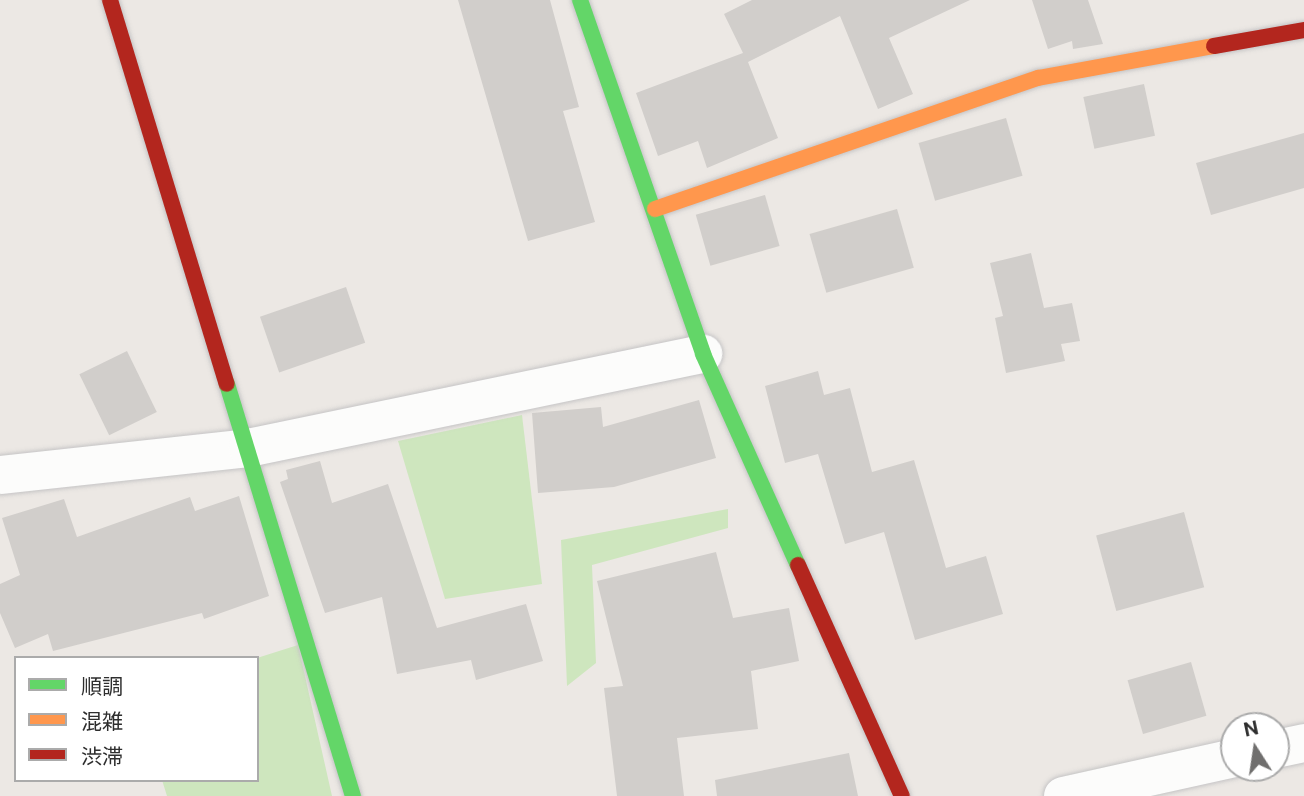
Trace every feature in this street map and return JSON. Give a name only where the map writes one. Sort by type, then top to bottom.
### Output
[{"type":"street","points":[[110,0],[353,796]]},
{"type":"street","points":[[580,0],[655,209],[703,354],[902,796]]},
{"type":"street","points":[[655,209],[1038,78],[1304,30]]},
{"type":"street","points":[[0,475],[248,448],[703,354]]},
{"type":"street","points":[[1063,796],[1220,761]]},
{"type":"green space","points":[[522,415],[542,584],[445,599],[398,441]]},
{"type":"green space","points":[[728,509],[728,528],[592,565],[596,663],[567,686],[561,540]]},
{"type":"green space","points":[[298,645],[332,796],[167,796],[163,782],[259,782],[259,657]]},
{"type":"building","points":[[458,0],[550,0],[579,107],[563,111],[595,222],[528,241]]},
{"type":"building","points":[[752,0],[970,0],[889,38],[913,94],[878,109],[840,16],[748,62],[778,138],[707,168],[698,141],[658,156],[636,93],[743,53],[724,14]]},
{"type":"building","points":[[1032,0],[1088,0],[1103,44],[1073,49],[1072,41],[1048,49]]},
{"type":"building","points":[[1144,84],[1155,136],[1094,149],[1083,97]]},
{"type":"building","points":[[1006,118],[1023,176],[935,201],[919,143]]},
{"type":"building","points":[[1304,133],[1304,188],[1211,215],[1196,163]]},
{"type":"building","points":[[765,195],[780,246],[710,266],[696,215]]},
{"type":"building","points":[[897,209],[914,268],[826,293],[810,234]]},
{"type":"building","points":[[1031,253],[1044,308],[1072,303],[1080,341],[1061,344],[1065,361],[1006,373],[995,318],[1003,316],[990,263]]},
{"type":"building","points":[[346,287],[365,343],[279,372],[260,317]]},
{"type":"building","points":[[127,351],[157,412],[109,435],[79,374]]},
{"type":"building","points":[[818,371],[824,395],[850,388],[872,472],[914,460],[946,568],[986,556],[1003,614],[915,640],[884,532],[845,544],[818,454],[785,463],[765,386]]},
{"type":"building","points":[[699,400],[716,458],[614,487],[538,493],[532,413],[601,407],[603,427]]},
{"type":"building","points":[[320,461],[332,503],[388,484],[437,628],[526,604],[543,661],[476,680],[471,660],[397,674],[382,597],[325,613],[280,482],[288,479],[286,470]]},
{"type":"building","points":[[239,496],[269,596],[204,619],[202,613],[53,651],[48,634],[15,648],[0,613],[0,584],[20,575],[2,518],[64,499],[77,537],[190,497],[195,511]]},
{"type":"building","points":[[1184,512],[1204,587],[1116,611],[1096,536]]},
{"type":"building","points":[[716,552],[733,618],[789,608],[799,661],[751,671],[758,729],[677,738],[684,796],[617,796],[604,688],[623,686],[597,581]]},
{"type":"building","points":[[1191,662],[1206,716],[1143,734],[1128,680]]},
{"type":"building","points":[[849,753],[858,796],[717,796],[715,780]]},
{"type":"traffic: fast","points":[[580,0],[703,354],[798,565]]},
{"type":"traffic: fast","points":[[227,384],[353,796]]},
{"type":"traffic: slow","points":[[655,209],[1038,78],[1214,46]]},
{"type":"traffic: jam","points":[[110,0],[227,384]]},
{"type":"traffic: jam","points":[[1214,46],[1304,30]]},
{"type":"traffic: jam","points":[[798,565],[902,796]]}]
